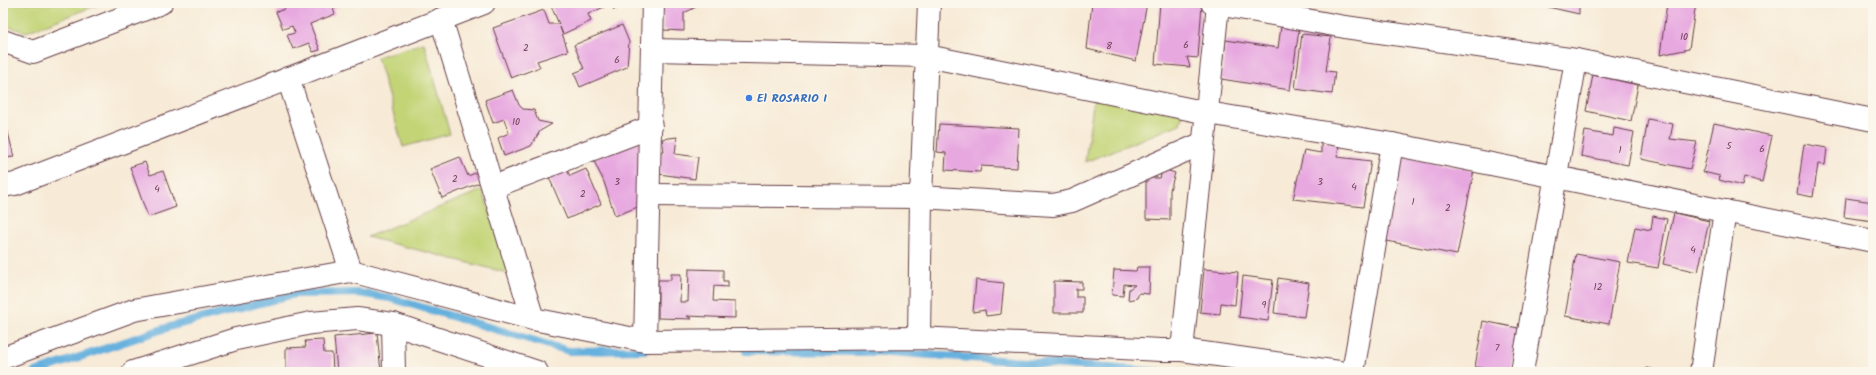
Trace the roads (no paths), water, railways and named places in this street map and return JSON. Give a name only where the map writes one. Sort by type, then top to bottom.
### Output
[{"type":"street","points":[[3,41],[33,52],[159,3]]},
{"type":"street","points":[[3,186],[22,181],[484,3]]},
{"type":"street","points":[[646,341],[653,3]]},
{"type":"street","points":[[919,338],[921,197],[929,3]]},
{"type":"street","points":[[1182,350],[1203,143],[1208,113],[1215,4],[1287,10],[1576,60],[1873,120]]},
{"type":"street","points":[[441,19],[533,319]]},
{"type":"street","points":[[652,50],[927,56],[1208,113],[1392,144],[1873,241]]},
{"type":"street","points":[[1522,372],[1576,60]]},
{"type":"street","points":[[288,78],[350,271]]},
{"type":"street","points":[[493,187],[651,127]]},
{"type":"street","points":[[649,195],[921,197],[1054,204],[1072,201],[1203,143]]},
{"type":"street","points":[[1353,372],[1392,144]]},
{"type":"street","points":[[1700,372],[1725,211]]},
{"type":"street","points":[[3,358],[134,310],[350,271],[533,319],[646,341],[919,338],[1182,350],[1340,372]]},
{"type":"street","points":[[133,372],[236,339],[311,323],[357,319],[393,324],[537,372]]},
{"type":"street","points":[[393,324],[394,372]]},
{"type":"waterway","points":[[35,372],[169,327],[295,294],[358,293],[390,298],[569,351],[645,350]]},
{"type":"waterway","points":[[746,351],[890,352],[1161,372]]},
{"type":"place","name":"El ROSARIO I","points":[[749,98]]}]
